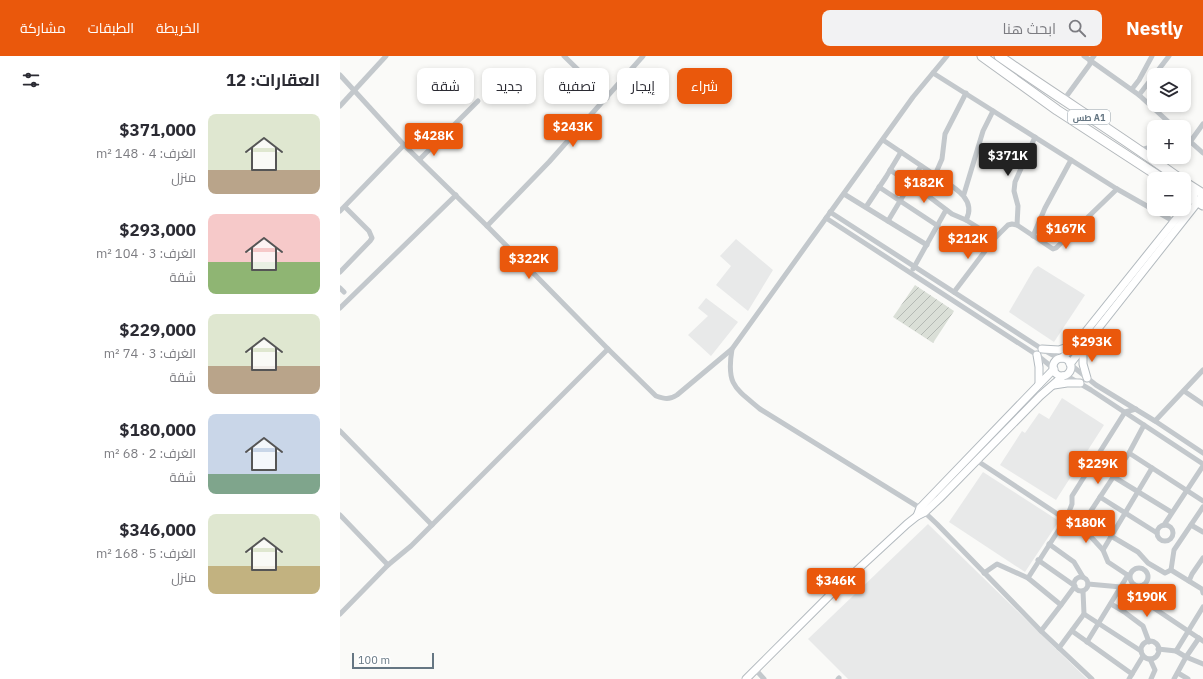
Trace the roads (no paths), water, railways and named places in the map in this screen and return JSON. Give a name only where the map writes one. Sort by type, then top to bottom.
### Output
[{"type":"highway","name":"طس A1","points":[[982,56],[1057,110],[1152,172]]},
{"type":"highway","name":"طس A1","points":[[999,56],[1063,101],[1141,150],[1171,172]]},
{"type":"street","points":[[340,106],[386,56]]},
{"type":"street","points":[[564,56],[576,68]]},
{"type":"street","points":[[609,96],[643,56]]},
{"type":"street","points":[[340,75],[404,145],[420,159],[608,349],[656,396],[665,399],[672,398],[677,395],[732,349],[830,212],[947,56]]},
{"type":"street","points":[[1084,56],[1092,58],[1132,89],[1166,120]]},
{"type":"street","points":[[1132,89],[1139,80],[1152,56]]},
{"type":"street","points":[[1139,95],[1169,56]]},
{"type":"street","points":[[1063,101],[1090,64],[1092,58]]},
{"type":"street","points":[[933,73],[1117,189],[1147,200]]},
{"type":"street","points":[[935,175],[942,159],[945,134],[966,93]]},
{"type":"street","points":[[420,159],[478,101]]},
{"type":"street","points":[[487,226],[549,162],[602,104]]},
{"type":"street","points":[[964,194],[983,131],[993,111]]},
{"type":"street","points":[[1191,141],[1203,124]]},
{"type":"street","points":[[1017,225],[1018,206],[1014,191],[1015,182],[1035,137]]},
{"type":"street","points":[[883,140],[964,194],[969,207],[966,220]]},
{"type":"street","points":[[1191,143],[1203,153]]},
{"type":"street","points":[[340,211],[404,145]]},
{"type":"street","points":[[1141,150],[1147,148]]},
{"type":"street","points":[[866,207],[901,152]]},
{"type":"street","points":[[1033,236],[1045,208],[1071,160]]},
{"type":"street","points":[[888,221],[921,166]]},
{"type":"street","points":[[890,170],[911,183],[952,214],[966,220],[994,238]]},
{"type":"street","points":[[879,187],[938,226]]},
{"type":"street","points":[[954,292],[994,238],[1008,225],[1017,225],[1053,249],[1056,248],[1117,189]]},
{"type":"street","points":[[844,194],[927,245]]},
{"type":"street","points":[[340,308],[456,195]]},
{"type":"street","points":[[937,495],[976,460],[1050,387],[1070,370],[1070,365],[1197,197]]},
{"type":"street","points":[[340,272],[372,238],[369,231],[344,207]]},
{"type":"street","points":[[911,273],[946,210]]},
{"type":"street","points":[[830,212],[1042,349],[1061,359],[1067,360],[1070,365],[1096,385],[1155,421],[1203,453]]},
{"type":"street","points":[[746,679],[829,596],[917,516],[937,495],[1054,368],[1055,362],[1061,359],[1075,345],[1178,216]]},
{"type":"street","points":[[826,218],[1037,355],[1054,368],[1056,373],[1080,383],[1203,465],[1164,525],[1159,528],[1157,533]]},
{"type":"street","points":[[898,265],[902,259]]},
{"type":"street","points":[[990,325],[994,318]]},
{"type":"street","points":[[1042,349],[1059,350],[1075,345]]},
{"type":"street","points":[[340,614],[388,565],[411,546],[608,349]]},
{"type":"street","points":[[732,349],[729,366],[732,380],[738,391],[767,414],[922,510],[1041,631],[1092,679]]},
{"type":"street","points":[[1083,349],[1083,364],[1087,378]]},
{"type":"street","points":[[1037,355],[1039,384]]},
{"type":"street","points":[[1155,421],[1203,370]]},
{"type":"street","points":[[1050,387],[1061,383],[1080,383]]},
{"type":"street","points":[[1184,391],[1203,404]]},
{"type":"street","points":[[1028,578],[1038,560],[1067,518],[1072,504],[1072,496],[1125,412],[1136,409]]},
{"type":"street","points":[[1081,526],[1130,453],[1144,425]]},
{"type":"street","points":[[340,431],[432,525]]},
{"type":"street","points":[[1130,453],[1203,501]]},
{"type":"street","points":[[976,460],[1062,517],[1067,518],[1081,526],[1103,550],[1108,562],[1129,575],[1130,581],[1134,585],[1141,586]]},
{"type":"street","points":[[1103,550],[1152,468]]},
{"type":"street","points":[[1114,477],[1172,512]]},
{"type":"street","points":[[1100,497],[1157,533],[1161,540],[1167,541],[1174,534],[1173,529],[1169,525],[1164,525]]},
{"type":"street","points":[[1172,570],[1174,550],[1203,507]]},
{"type":"street","points":[[340,515],[388,565]]},
{"type":"street","points":[[1191,525],[1203,532]]},
{"type":"street","points":[[1111,536],[1138,552],[1148,563],[1165,573],[1172,570]]},
{"type":"street","points":[[1049,544],[1074,562],[1082,577],[1087,580],[1087,589],[1083,591]]},
{"type":"street","points":[[1189,581],[1201,566],[1203,558]]},
{"type":"street","points":[[1038,560],[1075,586],[1078,590],[1083,591]]},
{"type":"street","points":[[1144,569],[1148,563]]},
{"type":"street","points":[[984,573],[997,564],[1028,578],[1061,605]]},
{"type":"street","points":[[1087,642],[1129,575],[1134,569],[1144,569],[1148,578],[1146,583],[1133,594],[1123,611]]},
{"type":"street","points":[[1172,570],[1202,589],[1203,593]]},
{"type":"street","points":[[1041,631],[1075,586],[1076,580],[1082,577]]},
{"type":"street","points":[[1088,584],[1121,588],[1133,594],[1201,640],[1186,657],[1174,679]]},
{"type":"street","points":[[1059,648],[1084,614],[1083,591]]},
{"type":"street","points":[[1111,604],[1143,626],[1149,642]]},
{"type":"street","points":[[1176,651],[1203,607]]},
{"type":"street","points":[[1084,614],[1150,659],[1155,670],[1151,679]]},
{"type":"street","points":[[1072,631],[1130,677],[1142,654],[1142,646],[1149,642],[1156,644],[1158,650],[1157,655],[1150,659]]},
{"type":"street","points":[[1158,650],[1176,651],[1203,664]]},
{"type":"street","points":[[756,670],[764,679]]},
{"type":"street","points":[[1178,673],[1188,679]]}]
